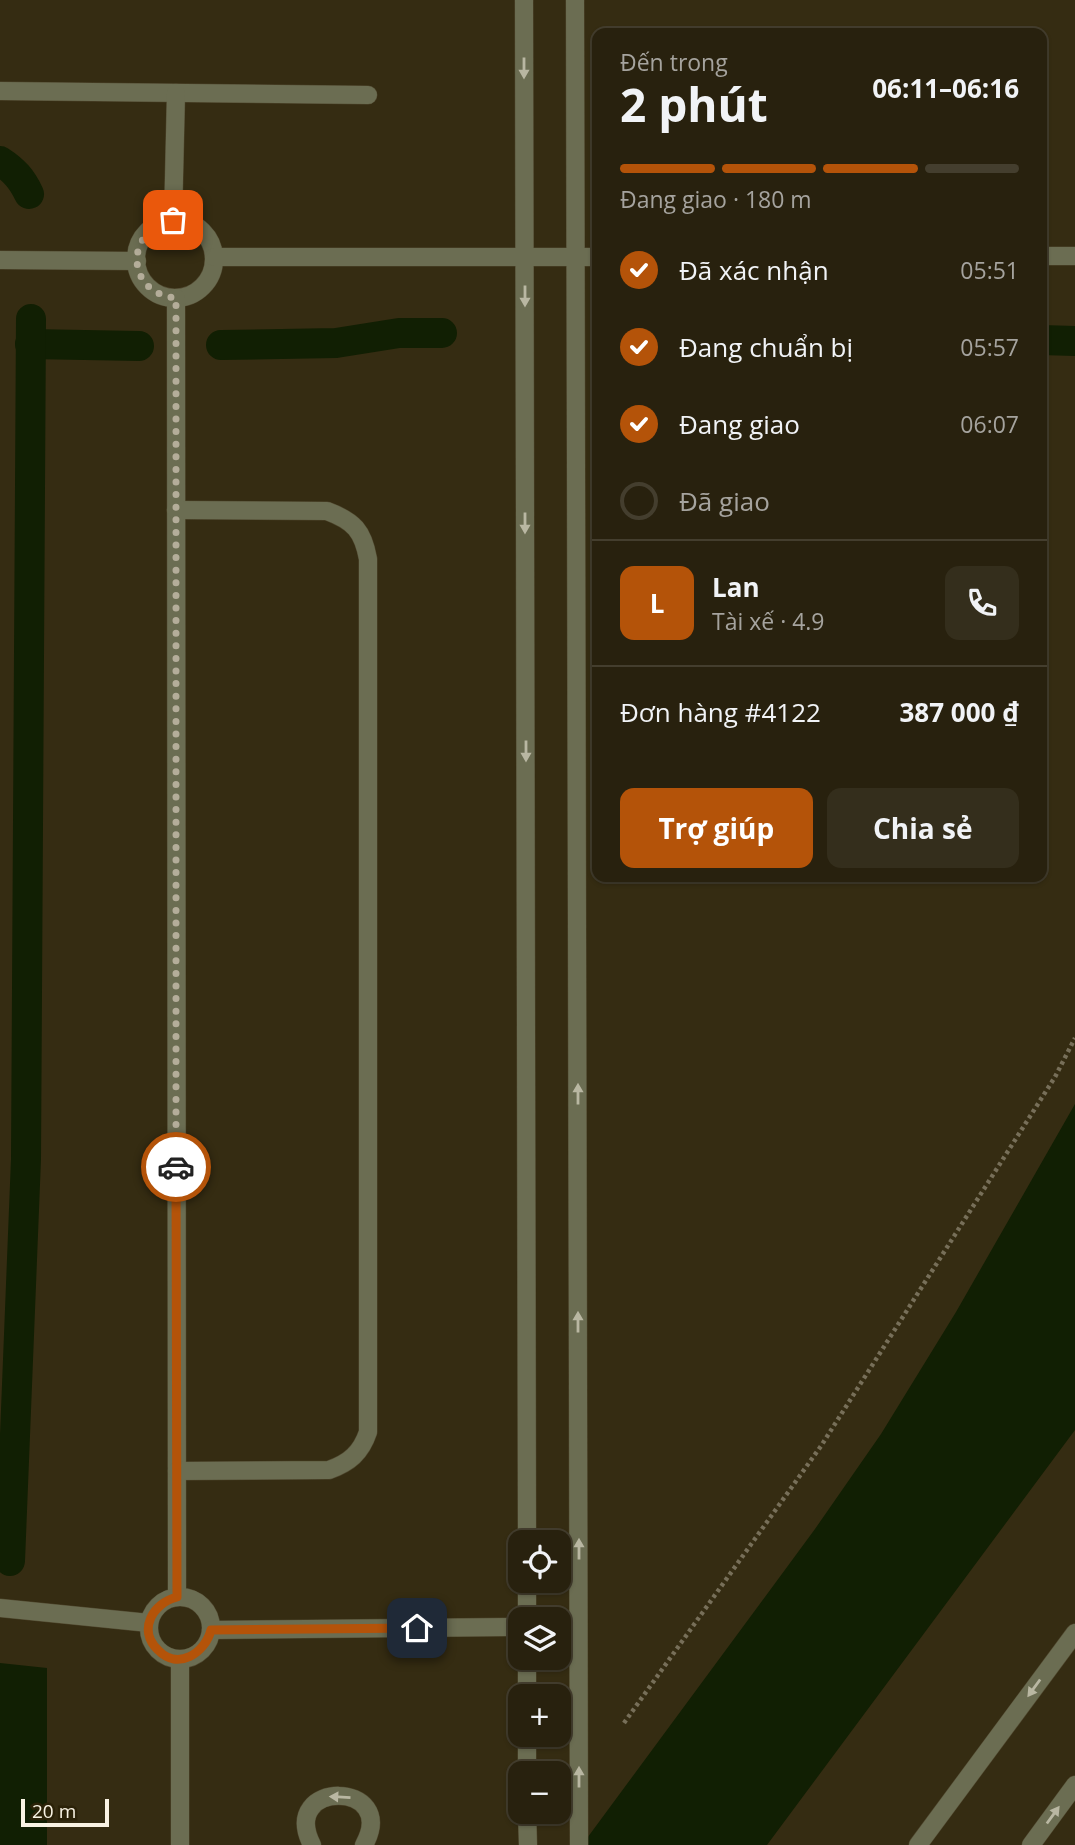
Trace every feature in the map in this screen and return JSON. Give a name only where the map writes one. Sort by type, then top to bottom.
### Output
[{"type":"street","points":[[524,0],[527,1530]]},
{"type":"street","points":[[575,0],[579,1845]]},
{"type":"street","points":[[0,91],[368,95]]},
{"type":"street","points":[[173,220],[176,93]]},
{"type":"street","points":[[173,220],[186,222],[203,231],[210,242],[214,257],[212,273],[201,289],[191,295],[176,298],[165,297],[152,290],[141,277],[137,261],[139,245],[146,235],[161,223],[173,220]]},
{"type":"street","points":[[1047,256],[1075,256]]},
{"type":"street","points":[[214,257],[592,257]]},
{"type":"street","points":[[0,260],[137,261]]},
{"type":"street","points":[[176,298],[177,1597]]},
{"type":"street","points":[[176,510],[327,511],[344,517],[356,527],[365,542],[368,559],[368,1432],[363,1446],[353,1457],[341,1466],[329,1470],[177,1471]]},
{"type":"street","points":[[177,1597],[197,1601],[210,1619],[211,1630],[202,1649],[194,1655],[180,1659],[166,1656],[158,1650],[149,1633],[149,1623],[157,1606],[166,1599],[177,1597]]},
{"type":"street","points":[[0,1608],[149,1623]]},
{"type":"street","points":[[211,1630],[508,1627]]},
{"type":"street","points":[[918,1845],[1075,1633]]},
{"type":"street","points":[[180,1659],[180,1845]]},
{"type":"street","points":[[1031,1845],[1075,1785]]},
{"type":"street","points":[[312,1845],[307,1831],[309,1815],[319,1801],[339,1794],[355,1798],[363,1805],[368,1815],[370,1826],[364,1845]]},
{"type":"street","points":[[527,1824],[527,1845]]},
{"type":"path","points":[[624,1723],[821,1446],[1055,1077],[1075,1038]]},
{"type":"shaded area","points":[[1075,1104],[1075,1430],[767,1845],[582,1845],[815,1529],[881,1434],[956,1312]]},
{"type":"shaded area","points":[[0,1663],[47,1668],[47,1845],[0,1845]]},
{"type":"waterway","points":[[0,161],[17,175],[29,194]]},
{"type":"waterway","points":[[10,1561],[26,1159],[31,319]]},
{"type":"waterway","points":[[221,345],[336,343],[399,333],[442,333]]},
{"type":"waterway","points":[[1047,340],[1075,341]]},
{"type":"waterway","points":[[30,344],[139,346]]},
{"type":"way so far","points":[[173,220],[161,223],[146,235],[139,245],[137,266],[141,277],[152,290],[165,297],[176,298],[176,1167]]},
{"type":"route","points":[[176,1167],[177,1597],[166,1599],[152,1614],[149,1623],[152,1642],[166,1656],[180,1659],[194,1655],[202,1649],[211,1630],[417,1628]]}]
